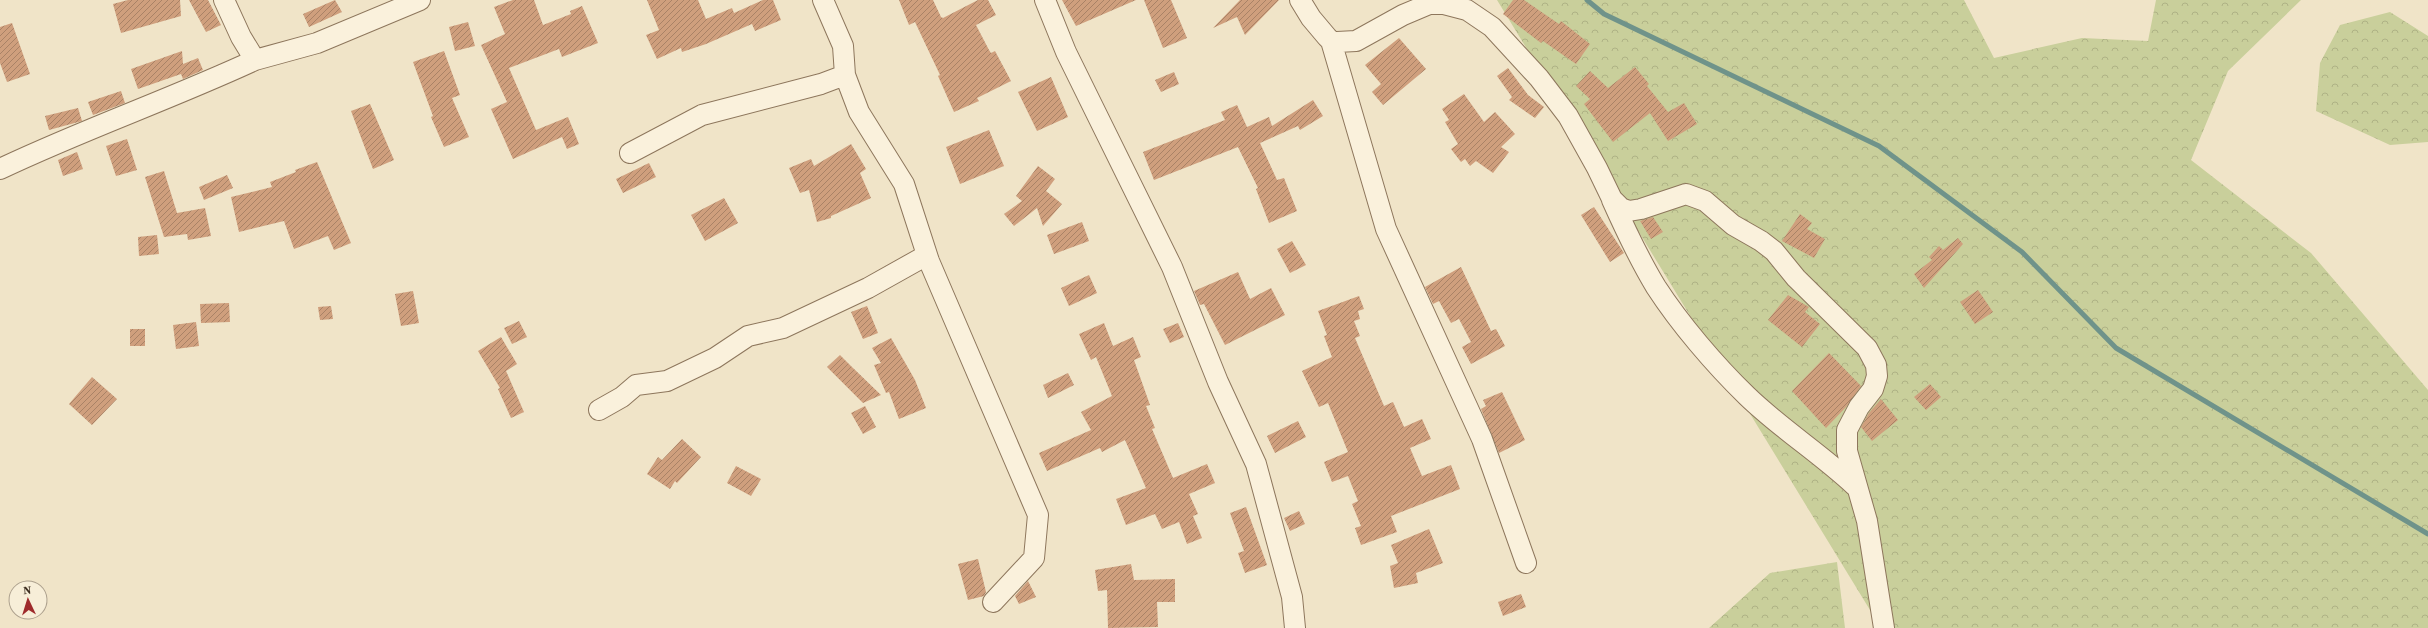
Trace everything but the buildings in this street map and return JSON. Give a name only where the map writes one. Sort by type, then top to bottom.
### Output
[{"type":"street","points":[[224,0],[241,37],[255,60]]},
{"type":"street","points":[[0,169],[63,139],[185,92],[255,60],[317,43],[420,0]]},
{"type":"street","points":[[823,0],[843,46],[845,74],[859,112],[904,184],[927,256],[1038,515],[1034,558],[993,602]]},
{"type":"street","points":[[1044,0],[1066,52],[1172,267],[1218,382],[1256,464],[1292,597],[1295,628]]},
{"type":"street","points":[[1300,0],[1311,18],[1331,41],[1386,229],[1482,439],[1526,563]]},
{"type":"street","points":[[1331,41],[1356,41],[1403,15],[1428,4],[1444,4],[1466,10],[1492,27],[1539,78],[1568,116],[1598,168],[1629,238],[1656,287],[1701,345],[1747,396],[1780,426],[1830,462],[1856,487]]},
{"type":"street","points":[[630,153],[702,115],[821,84],[845,74]]},
{"type":"street","points":[[1612,199],[1625,211],[1686,194],[1705,201],[1733,225],[1761,241],[1774,251],[1796,278],[1867,348],[1876,365],[1877,376],[1873,389],[1859,407],[1847,430],[1847,451],[1866,521],[1884,628]]},
{"type":"street","points":[[599,410],[622,397],[636,385],[667,381],[715,358],[748,336],[783,328],[868,288],[927,256]]},
{"type":"green space","points":[[1497,0],[1964,0],[1994,58],[2082,38],[2148,41],[2156,0],[2301,0],[2228,71],[2191,160],[2311,253],[2428,390],[2428,628],[1881,628]]},
{"type":"green space","points":[[2390,12],[2428,36],[2428,142],[2390,145],[2316,111],[2320,63],[2340,25]]},
{"type":"green space","points":[[1837,562],[1845,628],[1709,628],[1770,573]]},
{"type":"waterway","points":[[1587,0],[1604,14],[1879,146],[2022,252],[2116,348],[2428,534]]}]
